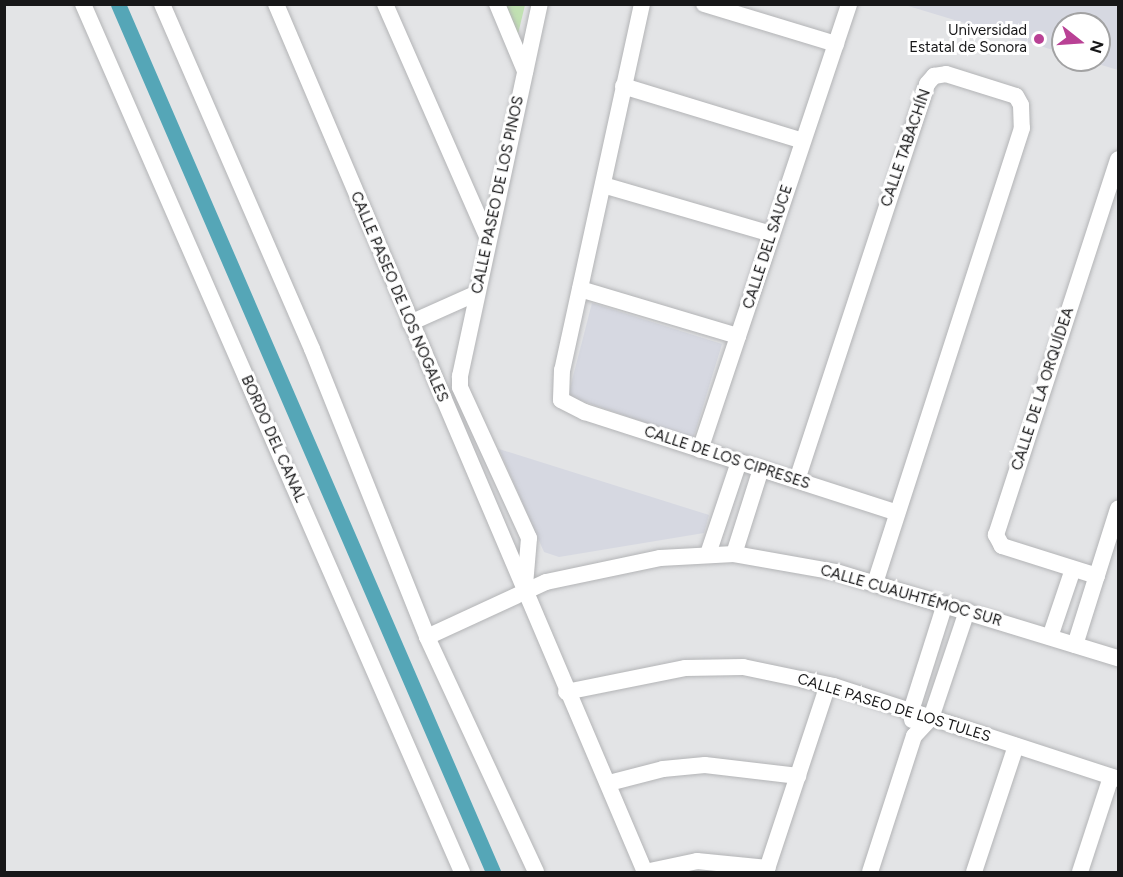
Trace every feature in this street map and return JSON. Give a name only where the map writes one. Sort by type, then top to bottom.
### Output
[{"type":"street","name":"BORDO DEL CANAL","points":[[83,4],[462,873]]},
{"type":"street","points":[[162,4],[312,349],[427,637],[536,873]]},
{"type":"street","name":"CALLE PASEO DE LOS NOGALES","points":[[276,4],[440,395],[525,589],[566,692],[609,783],[645,872]]},
{"type":"street","points":[[385,4],[488,239]]},
{"type":"street","points":[[497,4],[525,71]]},
{"type":"street","name":"CALLE PASEO DE LOS PINOS","points":[[460,387],[488,239],[540,4]]},
{"type":"street","points":[[642,4],[580,289],[738,336]]},
{"type":"street","points":[[705,4],[836,44]]},
{"type":"street","name":"CALLE DEL SAUCE","points":[[700,450],[849,4]]},
{"type":"street","name":"CALLE TABACHÍN","points":[[797,480],[927,84],[934,76],[960,77],[1016,96],[1021,105],[1022,128],[895,512]]},
{"type":"street","points":[[623,86],[804,141]]},
{"type":"street","name":"CALLE DE LA ORQUÍDEA","points":[[1097,576],[1002,546],[996,535],[1119,159]]},
{"type":"street","points":[[603,184],[772,234]]},
{"type":"street","name":"CALLE DE LOS CIPRESES","points":[[580,289],[560,383],[561,400],[585,412],[895,512]]},
{"type":"street","points":[[410,323],[477,293]]},
{"type":"street","points":[[440,395],[460,387]]},
{"type":"street","name":"CALLE PASEO DE LOS NOGALES","points":[[460,387],[529,538],[525,589]]},
{"type":"street","points":[[708,554],[739,462]]},
{"type":"street","points":[[734,554],[761,469]]},
{"type":"street","points":[[1075,645],[1119,509]]},
{"type":"street","points":[[875,583],[895,512]]},
{"type":"street","name":"CALLE CUAUHTÉMOC SUR","points":[[427,637],[525,589],[660,558],[734,554],[836,572],[1119,658]]},
{"type":"street","points":[[1050,637],[1073,569]]},
{"type":"street","points":[[870,873],[914,736],[911,711],[945,604]]},
{"type":"street","points":[[914,736],[931,718],[967,611]]},
{"type":"street","name":"CALLE PASEO DE LOS TULES","points":[[566,692],[644,674],[721,666],[828,685],[1115,778],[1080,873]]},
{"type":"street","points":[[645,872],[697,861],[767,870],[828,685]]},
{"type":"street","points":[[974,873],[1016,746]]},
{"type":"street","points":[[609,783],[663,769],[705,765],[798,776]]},
{"type":"shaded area","name":"Universidad Estatal de Sonora","points":[[905,5],[1118,5],[1118,70],[1111,68],[1111,12],[1051,12],[1051,49]]},
{"type":"shaded area","points":[[592,303],[722,344],[693,439],[568,396]]},
{"type":"shaded area","points":[[499,449],[709,515],[704,533],[559,557],[544,552]]},
{"type":"green space","points":[[506,5],[525,5],[518,34]]},
{"type":"waterway","points":[[118,4],[493,872]]},
{"type":"place","name":"Universidad Estatal de Sonora","points":[[1039,39]]}]
